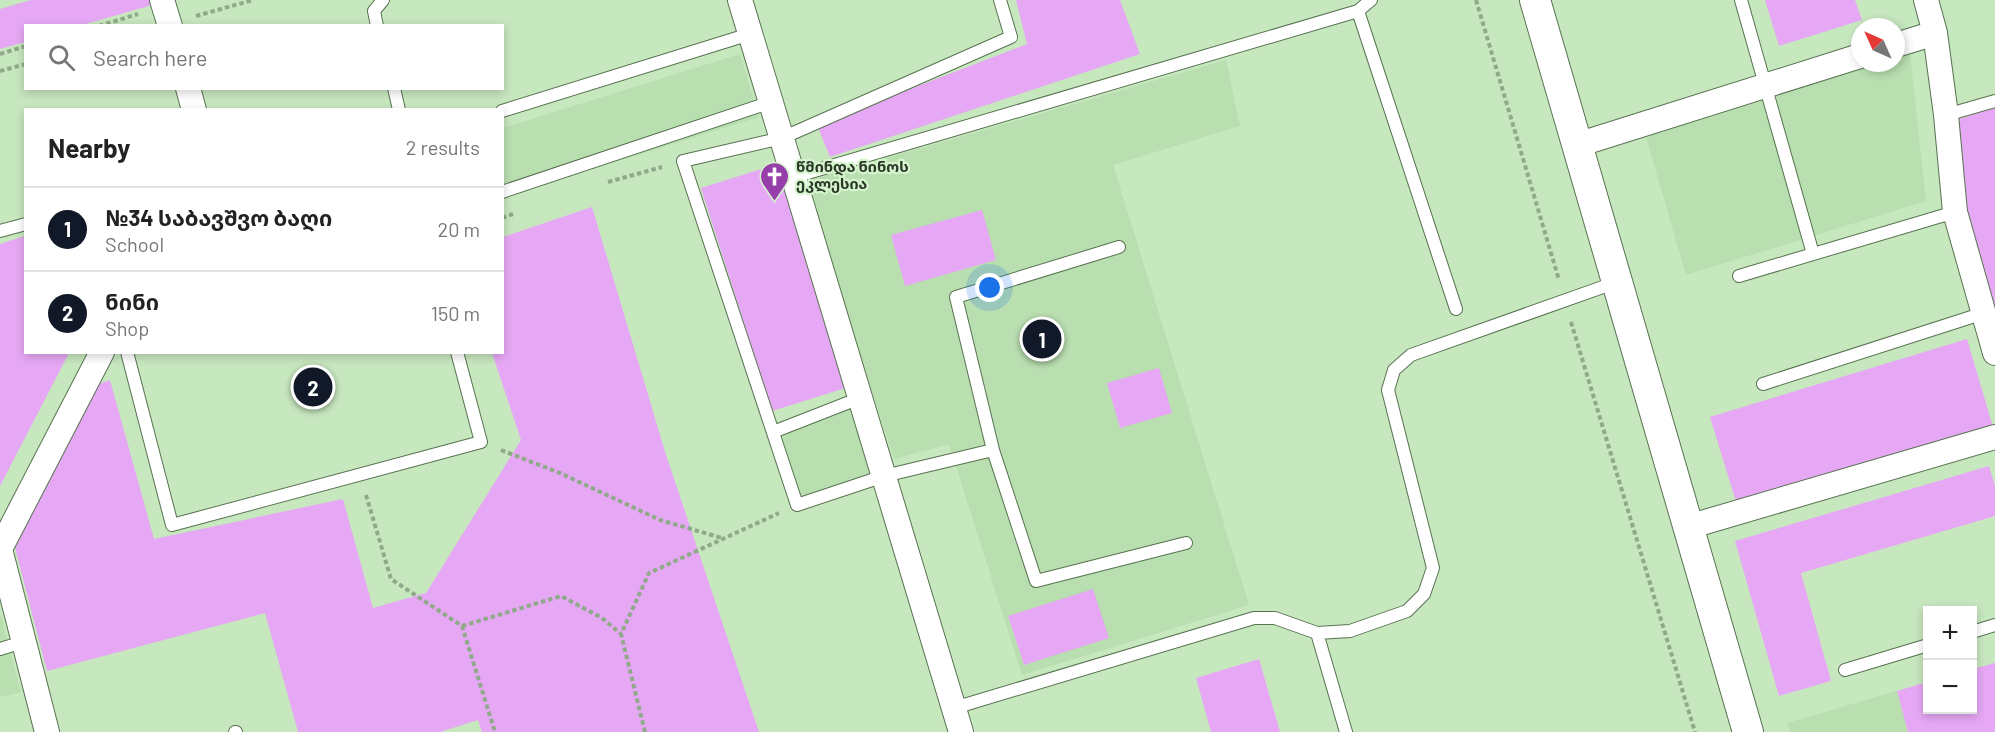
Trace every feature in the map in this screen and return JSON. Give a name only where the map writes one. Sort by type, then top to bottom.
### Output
[{"type":"street","points":[[162,0],[169,24]]},
{"type":"street","points":[[740,0],[961,732]]},
{"type":"street","points":[[1534,0],[1748,732]]},
{"type":"street","points":[[1926,0],[1935,33],[1946,115],[1955,212],[1995,353]]},
{"type":"street","points":[[1905,42],[1935,33]]},
{"type":"street","points":[[1577,145],[1851,59]]},
{"type":"street","points":[[189,90],[193,108]]},
{"type":"street","points":[[47,732],[0,549],[106,355]]},
{"type":"street","points":[[1688,528],[1995,437]]},
{"type":"lane","points":[[377,24],[374,11],[383,0]]},
{"type":"lane","points":[[993,450],[884,476],[797,505],[682,161],[782,138],[1011,37],[1000,0]]},
{"type":"lane","points":[[794,177],[1358,11],[1371,0]]},
{"type":"lane","points":[[1741,0],[1813,254]]},
{"type":"lane","points":[[1358,11],[1456,309]]},
{"type":"lane","points":[[504,110],[750,34]]},
{"type":"lane","points":[[394,90],[399,108]]},
{"type":"lane","points":[[1946,115],[1995,101]]},
{"type":"lane","points":[[504,191],[771,102]]},
{"type":"lane","points":[[1739,276],[1955,212]]},
{"type":"lane","points":[[0,231],[24,225]]},
{"type":"lane","points":[[1119,248],[956,297],[993,450],[1036,581],[1186,543]]},
{"type":"lane","points":[[954,708],[1254,618],[1275,618],[1317,633],[1350,631],[1407,611],[1424,594],[1433,568],[1388,390],[1394,370],[1411,355],[1617,282]]},
{"type":"lane","points":[[1763,384],[1983,313]]},
{"type":"lane","points":[[128,354],[172,525],[481,442],[458,354]]},
{"type":"lane","points":[[773,432],[860,398]]},
{"type":"lane","points":[[1977,630],[1995,625]]},
{"type":"lane","points":[[1317,633],[1346,732]]},
{"type":"lane","points":[[0,649],[23,642]]},
{"type":"lane","points":[[1845,670],[1923,647]]},
{"type":"path","points":[[172,24],[253,0]]},
{"type":"path","points":[[1476,0],[1695,732]]},
{"type":"path","points":[[0,54],[24,47]]},
{"type":"path","points":[[0,71],[24,65]]},
{"type":"path","points":[[604,183],[682,161]]},
{"type":"path","points":[[504,217],[514,214]]},
{"type":"path","points":[[481,442],[561,473],[660,520],[723,538]]},
{"type":"path","points":[[360,475],[391,579],[462,626],[495,732]]},
{"type":"path","points":[[621,634],[649,573],[797,505]]},
{"type":"path","points":[[462,626],[561,596],[602,618],[621,634],[645,732]]},
{"type":"shaded area","points":[[31,0],[170,0],[86,24],[24,24],[24,42],[0,49],[0,9]]},
{"type":"shaded area","points":[[1016,0],[1120,0],[1140,54],[830,157],[817,125],[1027,44]]},
{"type":"shaded area","points":[[1765,0],[1855,0],[1861,18],[1851,18],[1851,23],[1779,46]]},
{"type":"shaded area","points":[[740,54],[759,117],[504,197],[504,128]]},
{"type":"shaded area","points":[[1910,54],[1926,201],[1686,275],[1646,137],[1853,72],[1905,72],[1905,56]]},
{"type":"shaded area","points":[[1226,60],[1240,126],[1113,165],[1249,605],[1022,675],[949,444],[894,459],[804,182]]},
{"type":"shaded area","points":[[1995,107],[1995,308],[1964,207],[1957,120]]},
{"type":"shaded area","points":[[778,164],[849,387],[772,411],[701,188]]},
{"type":"shaded area","points":[[592,207],[666,455],[759,732],[482,732],[478,720],[440,732],[298,732],[265,613],[47,671],[13,540],[86,389],[110,380],[154,539],[343,499],[373,608],[426,593],[521,440],[492,354],[504,354],[504,237]]},
{"type":"shaded area","points":[[982,210],[996,260],[905,286],[891,235]]},
{"type":"shaded area","points":[[24,236],[24,354],[68,354],[0,486],[0,244]]},
{"type":"shaded area","points":[[1967,339],[1993,427],[1737,505],[1710,417]]},
{"type":"shaded area","points":[[1159,368],[1172,413],[1120,428],[1107,383]]},
{"type":"shaded area","points":[[860,398],[884,476],[797,505],[773,432]]},
{"type":"shaded area","points":[[1989,466],[1995,486],[1995,516],[1801,573],[1831,681],[1779,696],[1735,541]]},
{"type":"shaded area","points":[[1093,589],[1109,638],[1024,665],[1008,616]]},
{"type":"shaded area","points":[[0,612],[21,692],[0,697]]},
{"type":"shaded area","points":[[1259,659],[1280,732],[1211,732],[1196,678]]},
{"type":"shaded area","points":[[1995,663],[1995,732],[1908,732],[1897,691],[1923,683],[1923,714],[1977,714],[1977,668]]},
{"type":"shaded area","points":[[1897,691],[1908,732],[1790,732],[1787,723]]},
{"type":"place","name":"წმინდა ნინოს ეკლესია","points":[[775,202]]},
{"type":"place","name":"№34 საბავშვო ბაღი","points":[[1042,339]]},
{"type":"place","name":"ნინი","points":[[313,387]]}]
